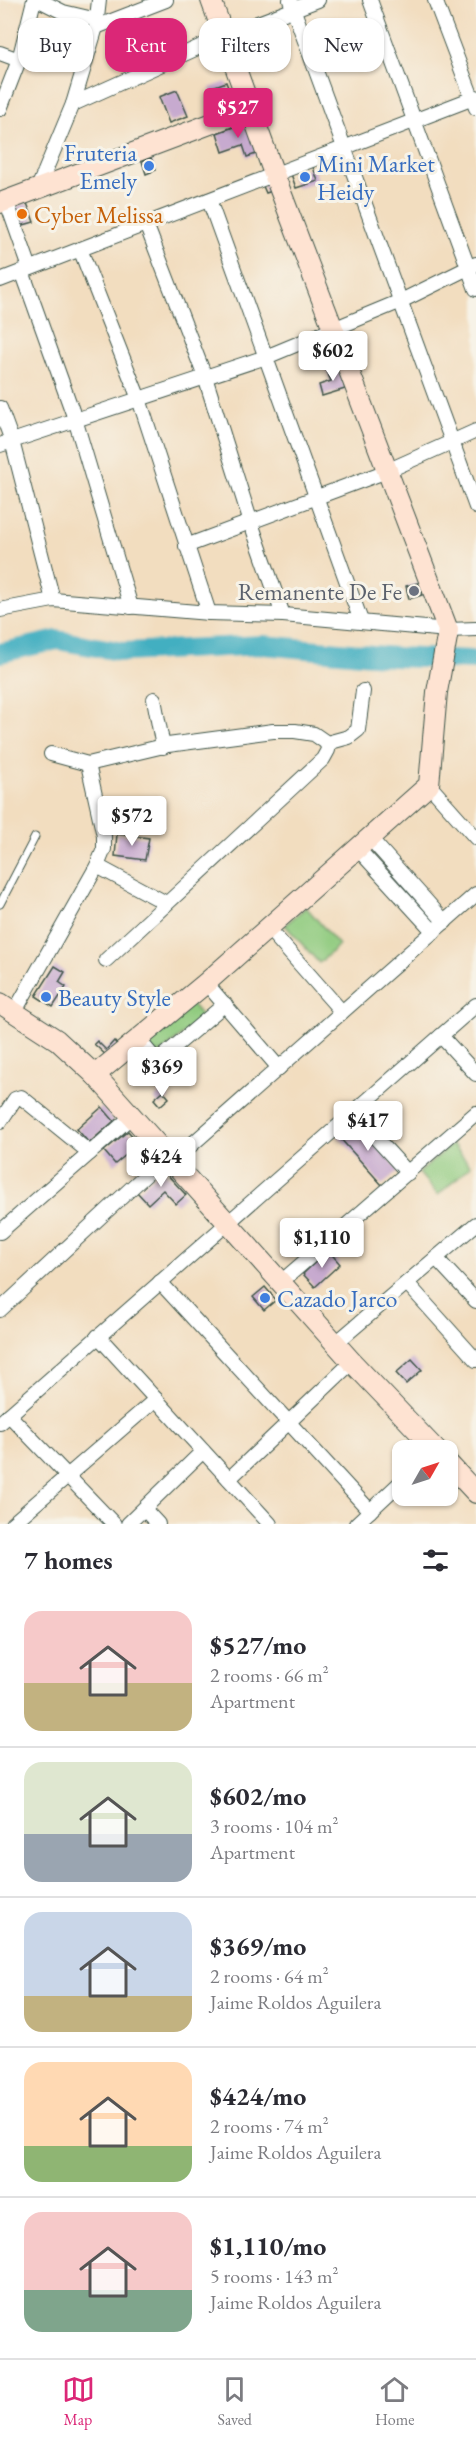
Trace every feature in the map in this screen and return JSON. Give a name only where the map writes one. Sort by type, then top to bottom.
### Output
[{"type":"street","points":[[30,18],[34,0]]},
{"type":"street","points":[[39,0],[96,24],[166,0]]},
{"type":"street","points":[[38,188],[73,104],[96,24],[99,0]]},
{"type":"street","points":[[211,0],[218,18]]},
{"type":"street","points":[[263,18],[292,5],[318,0]]},
{"type":"street","points":[[369,0],[472,266],[476,289]]},
{"type":"street","points":[[0,280],[414,121],[475,101],[435,0]]},
{"type":"street","points":[[292,5],[476,507]]},
{"type":"street","points":[[73,104],[199,47]]},
{"type":"street","points":[[0,53],[18,60]]},
{"type":"street","points":[[0,109],[18,63]]},
{"type":"street","points":[[95,1075],[206,983],[429,785],[437,692],[447,633],[237,72]]},
{"type":"street","points":[[131,607],[75,419],[3,201],[250,109]]},
{"type":"street","points":[[208,200],[318,497],[361,621]]},
{"type":"street","points":[[146,224],[205,376],[251,523],[283,615]]},
{"type":"street","points":[[80,249],[139,399],[209,613]]},
{"type":"street","points":[[6,443],[266,357],[401,301],[472,266]]},
{"type":"street","points":[[0,408],[6,443],[53,600]]},
{"type":"street","points":[[186,546],[387,471],[476,431]]},
{"type":"street","points":[[0,610],[53,600],[209,613],[283,615],[361,621],[447,633],[476,629]]},
{"type":"street","points":[[327,743],[349,737],[358,730],[363,691]]},
{"type":"street","points":[[154,699],[163,747]]},
{"type":"street","points":[[51,754],[88,764],[163,747],[295,731],[314,734],[327,743],[328,750],[323,759],[106,960]]},
{"type":"street","points":[[88,764],[104,836],[104,849],[97,866],[8,1007],[57,1040],[95,1075],[352,1362],[426,1440]]},
{"type":"street","points":[[429,785],[476,838]]},
{"type":"street","points":[[364,844],[445,922]]},
{"type":"street","points":[[364,844],[434,932]]},
{"type":"street","points":[[97,866],[166,903]]},
{"type":"street","points":[[1,1306],[169,1159],[279,1068],[476,894]]},
{"type":"street","points":[[268,928],[342,1012]]},
{"type":"street","points":[[206,983],[279,1068]]},
{"type":"street","points":[[138,1039],[158,1061],[225,1004]]},
{"type":"street","points":[[114,1524],[68,1476],[4,1419],[476,1005]]},
{"type":"street","points":[[441,1036],[476,1074]]},
{"type":"street","points":[[0,1122],[15,1099],[21,1096],[90,1153]]},
{"type":"street","points":[[353,1113],[408,1173]]},
{"type":"street","points":[[281,1282],[476,1113]]},
{"type":"street","points":[[0,1232],[132,1116]]},
{"type":"street","points":[[336,1343],[476,1224]]},
{"type":"street","points":[[436,1258],[476,1301]]},
{"type":"street","points":[[160,1282],[287,1424],[370,1511]]},
{"type":"street","points":[[407,1283],[476,1360]]},
{"type":"street","points":[[98,1336],[270,1524]]},
{"type":"street","points":[[229,1479],[352,1362]]},
{"type":"street","points":[[12,1524],[156,1399]]},
{"type":"street","points":[[128,1524],[203,1451]]},
{"type":"street","points":[[458,1471],[473,1483]]},
{"type":"street","points":[[356,1524],[392,1490]]},
{"type":"street","points":[[144,1509],[158,1524]]},
{"type":"lane","points":[[0,904],[35,837]]},
{"type":"green space","points":[[306,907],[339,945],[319,963],[285,925]]},
{"type":"green space","points":[[191,1003],[203,1017],[156,1057],[144,1044]]},
{"type":"green space","points":[[452,1144],[471,1166],[438,1195],[419,1173]]},
{"type":"building","points":[[226,82],[232,98],[217,105],[210,88]]},
{"type":"building","points":[[177,90],[188,116],[169,123],[159,97]]},
{"type":"building","points":[[247,122],[259,153],[247,157],[243,145],[223,152],[217,133]]},
{"type":"building","name":"Fruteria Emely","points":[[151,158],[156,170],[146,174],[142,161]]},
{"type":"building","name":"Mini Market Heidy","points":[[313,167],[318,181],[296,188],[291,174]]},
{"type":"building","points":[[271,181],[275,190],[266,193],[262,184]]},
{"type":"building","points":[[27,203],[34,222],[20,226],[14,207]]},
{"type":"building","points":[[338,366],[345,389],[322,396],[319,385],[331,381],[326,370]]},
{"type":"building","name":"Remanente De Fe","points":[[418,583],[422,595],[409,599],[406,586]]},
{"type":"building","points":[[117,834],[149,838],[145,860],[115,856]]},
{"type":"building","points":[[55,966],[65,972],[59,982],[66,987],[53,1007],[36,996]]},
{"type":"building","points":[[97,1041],[106,1050],[114,1041],[118,1046],[108,1057],[94,1044]]},
{"type":"building","points":[[163,1091],[169,1098],[160,1106],[154,1099]]},
{"type":"building","points":[[102,1107],[114,1121],[89,1143],[77,1129]]},
{"type":"building","points":[[356,1119],[399,1171],[382,1185],[339,1137],[338,1134]]},
{"type":"building","points":[[128,1131],[139,1144],[115,1164],[104,1151]]},
{"type":"building","points":[[162,1169],[186,1195],[176,1204],[163,1190],[148,1204],[137,1192]]},
{"type":"building","points":[[328,1250],[340,1264],[315,1287],[303,1274]]},
{"type":"building","name":"Cazado Jarco","points":[[265,1287],[276,1300],[264,1310],[253,1297]]},
{"type":"building","points":[[412,1359],[422,1370],[406,1384],[396,1373]]},
{"type":"waterway","points":[[0,653],[57,640],[124,652],[263,645],[394,657],[476,660]]},
{"type":"place","name":"Fruteria Emely","points":[[149,166]]},
{"type":"place","name":"Mini Market Heidy","points":[[305,177]]},
{"type":"place","name":"Cyber Melissa","points":[[22,214]]},
{"type":"place","name":"Remanente De Fe","points":[[414,591]]},
{"type":"place","name":"Beauty Style","points":[[46,997]]},
{"type":"place","name":"Cazado Jarco","points":[[265,1298]]}]
